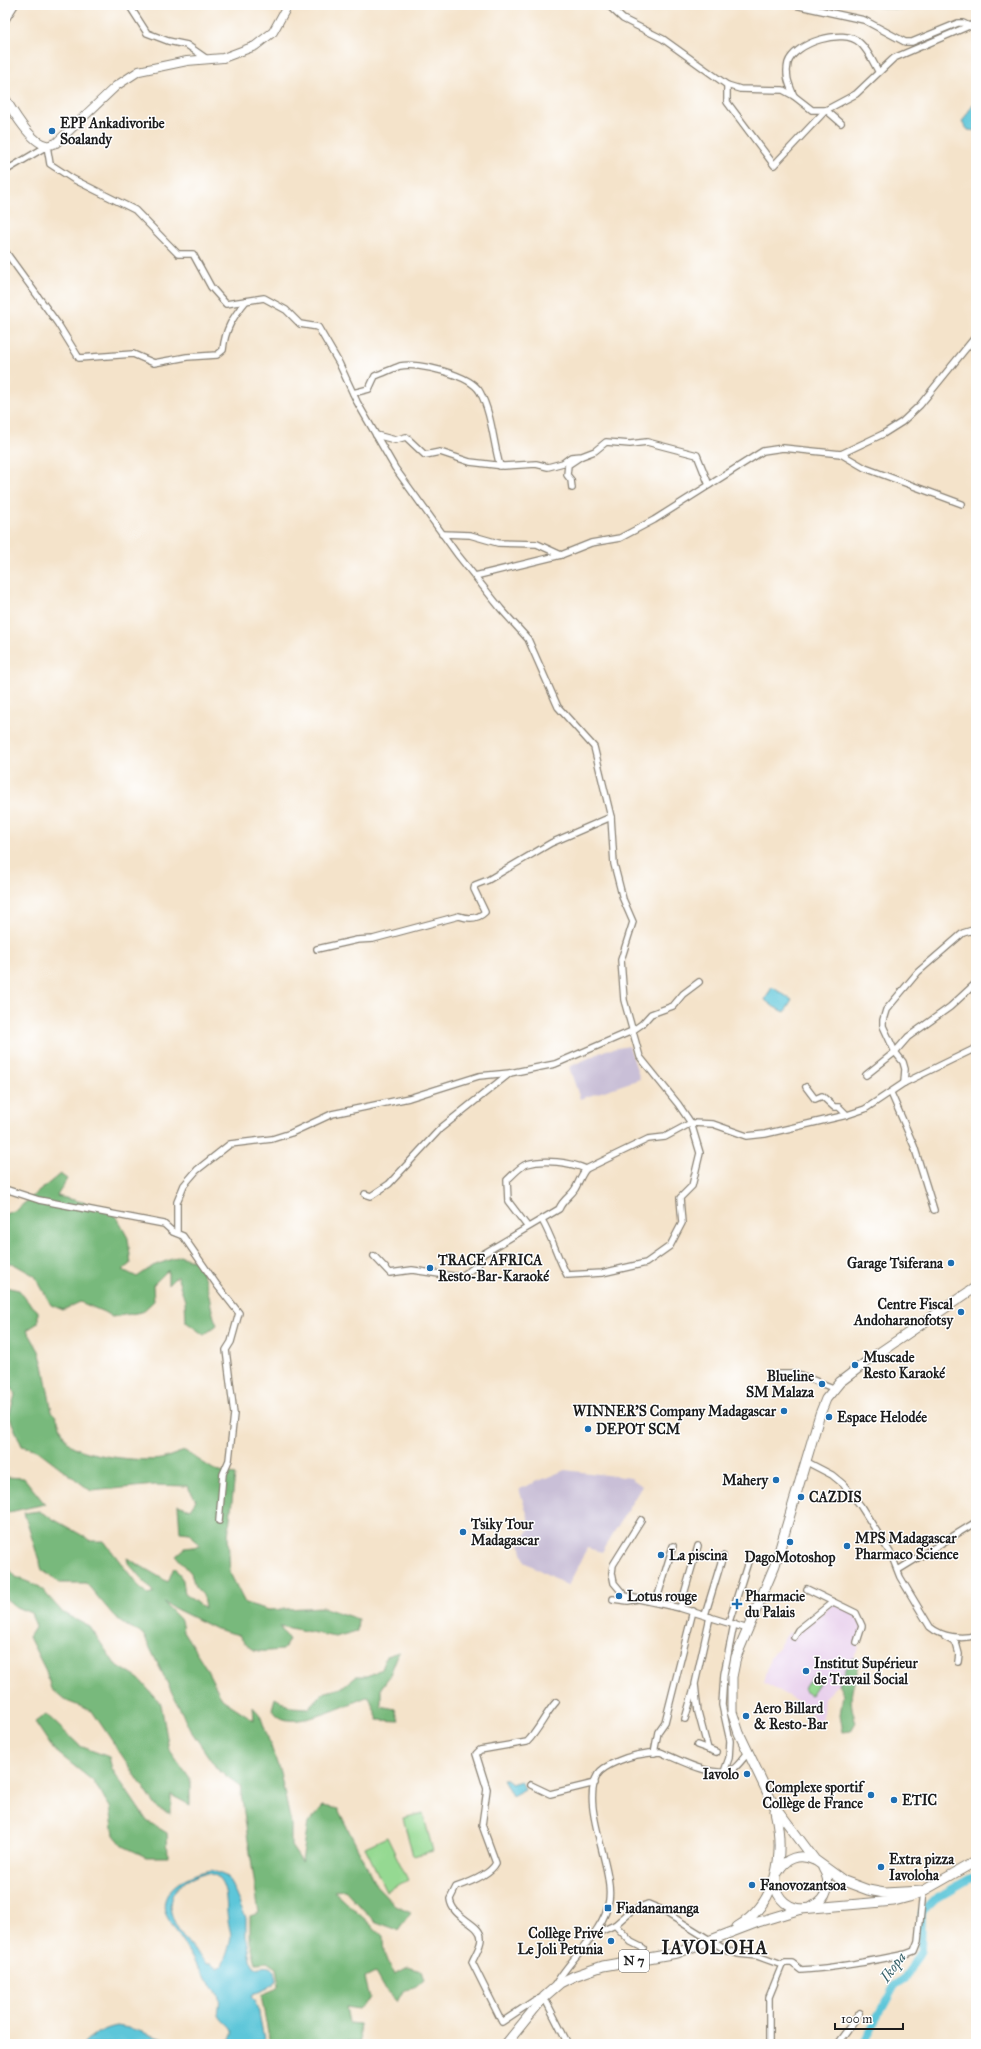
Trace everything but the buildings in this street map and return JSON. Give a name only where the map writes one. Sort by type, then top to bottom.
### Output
[{"type":"main road","points":[[714,1939],[758,1922],[804,1909],[819,1903],[827,1892],[828,1879],[819,1863],[773,1804],[748,1753],[735,1722],[731,1693],[736,1657],[775,1565],[807,1462],[820,1414],[834,1388],[873,1357],[976,1287]]},
{"type":"main road","points":[[773,1804],[780,1842],[776,1889],[782,1901],[789,1906],[804,1909],[894,1901],[923,1891],[975,1864]]},
{"type":"main road","points":[[714,1939],[740,1925],[753,1914],[767,1897],[776,1875],[784,1863],[791,1858],[804,1856],[819,1863],[844,1881],[868,1890],[884,1893],[923,1891]]},
{"type":"main road","name":"N 7","points":[[506,2044],[544,1997],[553,1989],[574,1976],[604,1966],[677,1953],[714,1939]]},
{"type":"street","points":[[5,21],[14,5]]},
{"type":"street","points":[[128,5],[147,33],[168,41],[187,45],[207,59]]},
{"type":"street","points":[[5,171],[47,146],[56,144],[116,86],[139,71],[187,60],[223,58],[255,46],[273,32],[288,5]]},
{"type":"street","points":[[608,5],[623,19],[663,39],[727,85],[740,89],[783,90],[794,96],[812,110],[826,110],[841,123]]},
{"type":"street","points":[[795,5],[864,20],[905,42],[912,42],[958,23],[964,23],[971,26]]},
{"type":"street","points":[[727,85],[727,102],[774,165],[826,110],[856,94],[878,71],[894,58],[905,52],[971,26]]},
{"type":"street","points":[[794,96],[786,77],[789,62],[802,48],[826,36],[846,36],[860,42],[878,71]]},
{"type":"street","points":[[5,98],[18,121],[40,143],[47,146]]},
{"type":"street","points":[[47,146],[50,164],[73,179],[135,210],[178,254],[193,254],[211,287],[226,304],[264,298],[286,310],[300,324],[318,327],[395,468],[442,534],[528,639],[558,707],[594,747],[611,817],[614,864],[623,899],[633,922],[621,960],[624,1000],[632,1031],[640,1057],[678,1104],[691,1123],[700,1153],[692,1186],[680,1198],[682,1223],[670,1246],[646,1263],[602,1273],[567,1274],[559,1261],[550,1233],[542,1220]]},
{"type":"street","points":[[5,251],[58,324],[79,358],[133,354],[154,363],[187,357],[217,355],[224,350],[224,338],[233,316],[247,301]]},
{"type":"street","points":[[841,454],[883,434],[902,422],[920,405],[976,336]]},
{"type":"street","points":[[353,393],[369,390],[375,376],[402,366],[426,366],[461,377],[480,390],[490,423],[500,466]]},
{"type":"street","points":[[376,435],[395,440],[406,437],[425,455],[440,452],[470,462],[500,466],[520,467],[536,464],[548,467],[563,462],[571,457],[582,456]]},
{"type":"street","points":[[572,488],[571,480],[567,475],[568,465],[582,456],[595,451],[606,442],[630,444],[647,442],[697,455],[709,485]]},
{"type":"street","points":[[475,576],[561,555],[591,543],[620,538],[654,520],[763,451],[774,448],[841,454],[865,468],[962,504]]},
{"type":"street","points":[[442,534],[470,535],[498,543],[537,544],[561,555]]},
{"type":"street","points":[[317,948],[357,940],[373,939],[459,916],[471,918],[481,916],[486,912],[474,889],[475,885],[488,880],[551,843],[611,817]]},
{"type":"street","points":[[904,1082],[905,1069],[903,1062],[895,1052],[882,1020],[890,1004],[918,972],[963,933],[976,929]]},
{"type":"street","points":[[177,1233],[177,1202],[184,1185],[197,1170],[230,1144],[272,1139],[291,1133],[332,1114],[409,1098],[479,1076],[510,1073],[554,1064],[632,1031],[642,1024],[651,1014],[673,1006],[683,994],[699,982]]},
{"type":"street","points":[[866,1075],[895,1052],[908,1037],[950,1007],[976,983]]},
{"type":"street","points":[[374,1256],[390,1273],[412,1270],[460,1277],[478,1265],[483,1254],[527,1226],[542,1220],[559,1209],[563,1200],[575,1189],[580,1176],[586,1169],[648,1139],[665,1137],[691,1123],[713,1124],[747,1136],[766,1134],[847,1115],[865,1109],[891,1093],[904,1082],[976,1048]]},
{"type":"street","points":[[365,1194],[371,1196],[389,1184],[441,1128],[510,1073]]},
{"type":"street","points":[[806,1087],[814,1098],[816,1099],[822,1096],[834,1107],[839,1107],[847,1115]]},
{"type":"street","points":[[891,1093],[914,1146],[934,1210]]},
{"type":"street","points":[[527,1226],[508,1201],[507,1180],[526,1164],[548,1162],[576,1165],[586,1169]]},
{"type":"street","points":[[5,1189],[39,1200],[164,1224],[183,1236],[217,1285],[239,1313],[231,1342],[226,1350],[234,1414],[229,1460],[223,1474],[219,1521]]},
{"type":"street","points":[[779,1374],[798,1374],[834,1388]]},
{"type":"street","points":[[807,1462],[832,1475],[851,1493],[892,1554],[900,1577],[925,1622],[937,1633],[956,1643],[959,1654],[958,1662]]},
{"type":"street","points":[[641,1520],[613,1565],[612,1573],[614,1583],[625,1596],[693,1611],[748,1629]]},
{"type":"street","points":[[898,1570],[976,1522]]},
{"type":"street","points":[[656,1602],[673,1546]]},
{"type":"street","points":[[680,1608],[698,1546]]},
{"type":"street","points":[[685,1719],[695,1684],[708,1616],[723,1556]]},
{"type":"street","points":[[724,1772],[729,1758],[730,1741],[722,1705],[724,1674],[732,1623],[748,1562]]},
{"type":"street","points":[[807,1589],[856,1613],[862,1626],[856,1642]]},
{"type":"street","points":[[613,1599],[628,1601],[641,1599]]},
{"type":"street","points":[[794,1636],[798,1630],[833,1602]]},
{"type":"street","points":[[654,1752],[658,1732],[665,1722],[693,1611]]},
{"type":"street","points":[[937,1633],[969,1638],[976,1635]]},
{"type":"street","points":[[695,1684],[698,1712],[708,1749]]},
{"type":"street","points":[[556,1702],[527,1742],[480,1750],[476,1754],[487,1789],[482,1825],[496,1863],[494,1867],[456,1887],[450,1899],[453,1910],[479,1932],[481,1938],[472,1962],[502,2022],[535,2000],[544,1997],[568,2044]]},
{"type":"street","points":[[697,1745],[716,1752]]},
{"type":"street","points":[[553,1989],[561,1974],[600,1925],[609,1901],[605,1861],[596,1829],[593,1806],[593,1792],[598,1774],[614,1763],[641,1754],[654,1752],[660,1752],[707,1771],[724,1772],[734,1768],[748,1753]]},
{"type":"street","points":[[531,1785],[550,1794],[595,1783]]},
{"type":"street","points":[[592,1936],[615,1925],[632,1910],[648,1904],[660,1909],[714,1939],[726,1950],[738,1954],[758,1956],[782,1965],[785,1963],[792,1963],[801,1970],[854,1964],[906,1954],[914,1951],[918,1941],[923,1891]]},
{"type":"street","points":[[615,1925],[631,1942],[643,1948]]},
{"type":"street","points":[[769,2044],[769,1997],[782,1965]]},
{"type":"street","points":[[837,2044],[860,2013]]},
{"type":"shaded area","points":[[629,1046],[640,1079],[580,1099],[569,1067],[606,1050]]},
{"type":"shaded area","points":[[565,1470],[631,1478],[642,1486],[602,1552],[587,1548],[568,1586],[525,1562],[520,1545],[531,1526],[519,1489]]},
{"type":"shaded area","name":"Institut Supérieur de Travail Social","points":[[834,1603],[856,1613],[862,1626],[857,1642],[859,1648],[836,1686],[824,1698],[822,1730],[805,1705],[764,1683],[770,1658],[789,1632],[794,1636]]},
{"type":"green space","points":[[866,5],[921,5],[908,9],[901,9]]},
{"type":"green space","points":[[60,1174],[67,1179],[57,1196],[112,1209],[128,1238],[131,1264],[123,1270],[137,1277],[153,1266],[180,1256],[196,1263],[201,1270],[207,1285],[214,1318],[217,1325],[204,1335],[186,1322],[185,1301],[177,1276],[168,1285],[168,1270],[153,1285],[154,1301],[142,1312],[112,1317],[80,1302],[63,1310],[51,1305],[35,1276],[12,1263],[5,1263],[5,1214],[16,1210]]},
{"type":"green space","points":[[5,1287],[19,1290],[29,1303],[38,1311],[38,1323],[27,1330],[39,1351],[52,1412],[55,1415],[67,1441],[83,1451],[126,1459],[161,1459],[185,1451],[216,1471],[235,1475],[228,1536],[230,1573],[245,1603],[269,1610],[322,1607],[358,1619],[357,1631],[335,1637],[280,1626],[289,1640],[283,1650],[257,1651],[248,1646],[239,1635],[216,1629],[164,1603],[181,1620],[183,1631],[205,1666],[222,1699],[254,1720],[253,1707],[260,1715],[280,1772],[291,1824],[291,1846],[302,1862],[308,1823],[323,1806],[338,1809],[376,1885],[395,1905],[411,1912],[398,1930],[374,1921],[345,1890],[334,1891],[383,1936],[385,1956],[395,1974],[408,1967],[421,1971],[424,1980],[415,1988],[403,1991],[397,2002],[383,1987],[375,1973],[365,1978],[370,1998],[358,2009],[346,2007],[349,2023],[359,2024],[361,2041],[332,2041],[329,2044],[270,2044],[261,1995],[273,1990],[279,1985],[276,1968],[267,1962],[256,1963],[250,1942],[250,1916],[259,1913],[240,1786],[217,1769],[191,1731],[143,1634],[127,1626],[114,1616],[86,1583],[60,1583],[42,1570],[24,1513],[39,1511],[92,1541],[104,1541],[137,1584],[148,1595],[154,1593],[128,1563],[127,1558],[168,1582],[174,1567],[183,1580],[185,1594],[205,1609],[203,1595],[195,1587],[191,1573],[176,1556],[185,1548],[200,1546],[190,1533],[180,1532],[178,1505],[190,1509],[196,1500],[187,1486],[155,1485],[91,1491],[37,1450],[22,1446],[9,1416],[15,1395],[11,1385],[5,1382]]},
{"type":"green space","points":[[5,1477],[24,1478],[45,1504],[5,1513]]},
{"type":"green space","points":[[5,1564],[16,1577],[40,1587],[63,1613],[90,1627],[115,1664],[139,1679],[161,1704],[169,1749],[190,1779],[190,1805],[171,1795],[171,1814],[158,1809],[92,1711],[64,1700],[51,1689],[46,1671],[29,1637],[36,1626],[31,1613],[16,1607],[5,1598]]},
{"type":"green space","points":[[399,1652],[389,1677],[381,1688],[381,1706],[395,1709],[399,1721],[378,1720],[369,1696],[323,1714],[297,1720],[286,1720],[278,1716],[272,1709],[275,1698],[290,1707],[309,1708],[323,1693],[341,1688],[356,1676],[368,1676],[381,1669],[386,1656]]},
{"type":"green space","points":[[852,1658],[860,1661],[851,1698],[856,1722],[851,1731],[843,1732],[840,1715],[843,1694],[838,1684]]},
{"type":"green space","points":[[813,1675],[821,1680],[811,1695],[803,1690]]},
{"type":"green space","points":[[46,1714],[80,1746],[109,1757],[112,1769],[147,1821],[167,1833],[168,1857],[146,1857],[123,1846],[114,1835],[110,1807],[93,1781],[53,1749],[35,1722]]},
{"type":"green space","points":[[423,1813],[433,1851],[413,1856],[403,1818]]},
{"type":"green space","points":[[387,1837],[408,1880],[386,1891],[365,1847]]},
{"type":"water","points":[[976,99],[976,131],[968,130],[962,122]]},
{"type":"water","points":[[772,987],[792,1000],[785,1012],[774,1007],[765,1000]]},
{"type":"water","points":[[503,1779],[507,1779],[511,1784],[521,1781],[525,1789],[512,1796]]},
{"type":"water","points":[[211,1870],[228,1877],[246,1918],[246,1936],[252,1964],[255,1968],[270,1967],[274,1972],[276,1981],[274,1984],[251,1996],[258,2008],[265,2044],[226,2044],[232,2035],[232,2032],[220,2017],[218,2012],[218,1995],[204,1977],[165,1912],[164,1903],[167,1895],[172,1889],[187,1878]],"holes":[[[205,1873],[213,1874],[219,1878],[225,1890],[228,1922],[231,1932],[229,1948],[222,1966],[218,1968],[207,1964],[185,1939],[177,1927],[172,1914],[170,1902],[175,1891],[186,1881]]]},
{"type":"water","points":[[117,2026],[169,2041],[187,2044],[83,2044],[98,2032]]},
{"type":"waterway","name":"Ikopa","points":[[863,2044],[895,1985],[905,1979],[921,1950],[922,1913],[938,1897],[971,1878]]},
{"type":"place","name":"EPP Ankadivoribe Soalandy","points":[[52,131]]},
{"type":"place","name":"Garage Tsiferana","points":[[951,1263]]},
{"type":"place","name":"TRACE AFRICA Resto-Bar-Karaoké","points":[[430,1268]]},
{"type":"place","name":"Centre Fiscal Andoharanofotsy","points":[[961,1312]]},
{"type":"place","name":"Muscade Resto Karaoké","points":[[855,1365]]},
{"type":"place","name":"Blueline SM Malaza","points":[[822,1384]]},
{"type":"place","name":"WINNER'S Company Madagascar","points":[[784,1411]]},
{"type":"place","name":"Espace Helodée","points":[[829,1417]]},
{"type":"place","name":"DEPOT SCM","points":[[588,1429]]},
{"type":"place","name":"Mahery","points":[[776,1480]]},
{"type":"place","name":"CAZDIS","points":[[801,1497]]},
{"type":"place","name":"Tsiky Tour Madagascar","points":[[463,1532]]},
{"type":"place","name":"DagoMotoshop","points":[[790,1542]]},
{"type":"place","name":"MPS Madagascar Pharmaco Science","points":[[847,1546]]},
{"type":"place","name":"La piscina","points":[[661,1555]]},
{"type":"place","name":"Lotus rouge","points":[[619,1596]]},
{"type":"place","name":"Pharmacie du Palais","points":[[737,1604]]},
{"type":"place","name":"Institut Supérieur de Travail Social","points":[[806,1671]]},
{"type":"place","name":"Aero Billard & Resto-Bar","points":[[746,1716]]},
{"type":"place","name":"Iavolo","points":[[747,1774]]},
{"type":"place","name":"Complexe sportif Collège de France","points":[[871,1795]]},
{"type":"place","name":"ETIC","points":[[894,1800]]},
{"type":"place","name":"Extra pizza Iavoloha","points":[[881,1867]]},
{"type":"place","name":"Fanovozantsoa","points":[[752,1885]]},
{"type":"place","name":"Fiadanamanga","points":[[608,1908]]},
{"type":"place","name":"Collège Privé Le Joli Petunia","points":[[611,1941]]},
{"type":"district","name":"IAVOLOHA","points":[[715,1948]]}]
